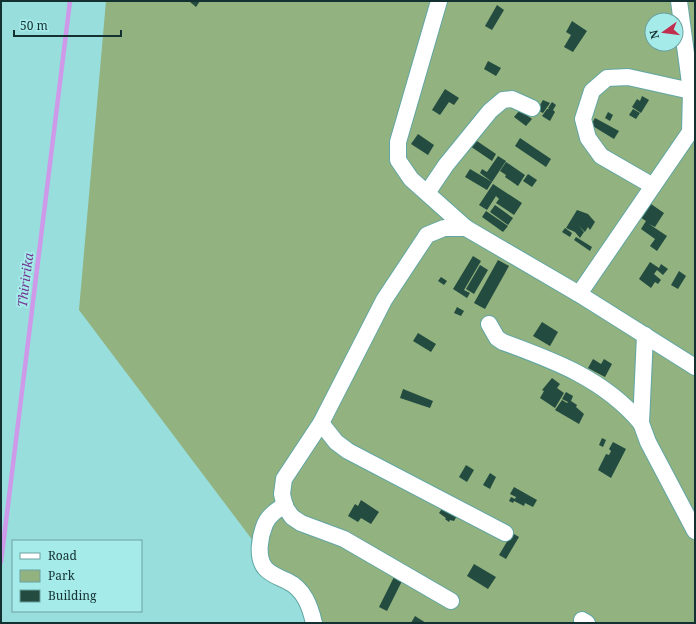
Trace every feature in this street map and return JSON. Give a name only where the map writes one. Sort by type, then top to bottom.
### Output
[{"type":"street","points":[[439,1],[398,142],[398,160],[411,179],[466,228],[579,294],[695,367]]},
{"type":"street","points":[[579,294],[690,132],[691,91],[679,1]]},
{"type":"street","points":[[653,186],[601,156],[588,138],[582,119],[592,91],[608,78],[628,77],[691,91]]},
{"type":"street","points":[[427,193],[446,165],[490,111],[503,100],[512,100],[532,108]]},
{"type":"street","points":[[451,601],[344,539],[301,523],[292,517],[285,504],[282,494],[284,479],[321,423],[384,300],[426,235],[444,228],[466,228]]},
{"type":"street","points":[[489,324],[497,338],[503,342],[549,359],[592,380],[629,409],[641,423],[648,442],[695,532]]},
{"type":"street","points":[[641,423],[645,335]]},
{"type":"street","points":[[321,423],[336,442],[348,451],[505,533]]},
{"type":"street","points":[[285,504],[274,512],[266,523],[261,536],[260,555],[265,568],[271,574],[292,584],[301,592],[311,608],[314,623]]},
{"type":"green space","points":[[106,1],[695,1],[695,623],[315,623],[79,310]]},
{"type":"building","points":[[190,1],[200,1],[196,7]]},
{"type":"building","points":[[497,5],[504,10],[492,30],[485,26]]},
{"type":"building","points":[[572,21],[587,31],[573,52],[564,47],[571,35],[566,32]]},
{"type":"building","points":[[488,61],[501,68],[496,76],[484,69]]},
{"type":"building","points":[[445,89],[459,98],[454,105],[449,102],[440,115],[432,110]]},
{"type":"building","points":[[642,96],[649,100],[641,113],[632,107],[637,99],[640,101]]},
{"type":"building","points":[[543,100],[550,103],[543,113],[537,110]]},
{"type":"building","points":[[552,102],[556,105],[553,110],[555,112],[550,121],[542,116],[547,109],[549,109],[548,108]]},
{"type":"building","points":[[633,109],[640,113],[636,119],[629,115]]},
{"type":"building","points":[[520,110],[532,119],[526,126],[514,117]]},
{"type":"building","points":[[608,112],[613,115],[610,121],[605,118]]},
{"type":"building","points":[[595,118],[619,131],[614,139],[591,125]]},
{"type":"building","points":[[418,134],[434,145],[428,155],[411,144]]},
{"type":"building","points":[[520,138],[551,159],[546,167],[515,146]]},
{"type":"building","points":[[474,139],[496,154],[492,161],[470,146]]},
{"type":"building","points":[[498,156],[506,161],[492,182],[480,173],[482,169],[487,172]]},
{"type":"building","points":[[506,162],[525,175],[518,186],[505,177],[506,175],[500,171]]},
{"type":"building","points":[[470,169],[492,182],[487,190],[465,177]]},
{"type":"building","points":[[528,174],[537,180],[532,187],[523,181]]},
{"type":"building","points":[[493,184],[522,203],[514,215],[496,203],[499,199],[496,196],[487,210],[479,205]]},
{"type":"building","points":[[651,204],[664,213],[655,227],[649,224],[667,236],[657,251],[650,246],[655,239],[641,229],[646,221],[635,214],[640,207],[646,211]]},
{"type":"building","points":[[495,205],[513,218],[508,225],[490,212]]},
{"type":"building","points":[[577,210],[588,214],[595,222],[590,230],[588,227],[585,232],[579,226],[584,232],[580,238],[575,232],[566,228]]},
{"type":"building","points":[[486,211],[508,226],[503,232],[482,217]]},
{"type":"building","points":[[565,228],[572,233],[570,237],[562,232]]},
{"type":"building","points":[[576,237],[592,247],[590,251],[574,240]]},
{"type":"building","points":[[473,256],[481,261],[464,290],[470,293],[467,298],[453,289]]},
{"type":"building","points":[[498,260],[509,266],[485,309],[474,303]]},
{"type":"building","points":[[650,262],[659,268],[661,264],[668,269],[663,275],[657,270],[654,274],[661,280],[658,284],[655,282],[651,288],[639,279]]},
{"type":"building","points":[[480,265],[488,270],[474,294],[466,289]]},
{"type":"building","points":[[679,271],[686,276],[678,289],[671,285]]},
{"type":"building","points":[[441,277],[447,281],[444,285],[438,281]]},
{"type":"building","points":[[457,307],[464,311],[461,316],[454,313]]},
{"type":"building","points":[[542,322],[558,332],[550,346],[533,336]]},
{"type":"building","points":[[418,333],[436,344],[431,352],[413,341]]},
{"type":"building","points":[[593,359],[601,364],[604,359],[612,364],[605,377],[588,368]]},
{"type":"building","points":[[552,378],[560,384],[557,388],[564,393],[555,408],[540,398],[544,391],[542,390]]},
{"type":"building","points":[[403,389],[433,401],[430,408],[400,398]]},
{"type":"building","points":[[566,392],[573,396],[571,401],[577,405],[576,407],[584,414],[579,424],[555,410],[562,400],[567,403],[568,402],[562,399]]},
{"type":"building","points":[[602,438],[606,440],[603,447],[599,445]]},
{"type":"building","points":[[613,442],[626,449],[611,478],[598,470],[606,454],[609,455],[611,451],[609,449]]},
{"type":"building","points":[[466,465],[474,470],[467,482],[459,477]]},
{"type":"building","points":[[490,473],[496,477],[490,489],[483,485]]},
{"type":"building","points":[[514,487],[537,500],[533,507],[525,503],[524,506],[514,501],[513,503],[509,501],[511,497],[515,499],[516,497],[510,494]]},
{"type":"building","points":[[361,500],[379,512],[371,524],[361,518],[358,522],[348,516],[355,504],[358,506]]},
{"type":"building","points":[[444,506],[458,514],[454,521],[450,520],[449,522],[439,513]]},
{"type":"building","points":[[509,531],[519,537],[506,559],[499,555],[508,540]]},
{"type":"building","points":[[474,564],[496,577],[488,589],[467,576]]},
{"type":"building","points":[[395,575],[403,579],[387,611],[379,607]]},
{"type":"building","points":[[415,616],[426,623],[411,623]]},
{"type":"waterway","name":"Thiririka","points":[[1,562],[70,1]]}]
